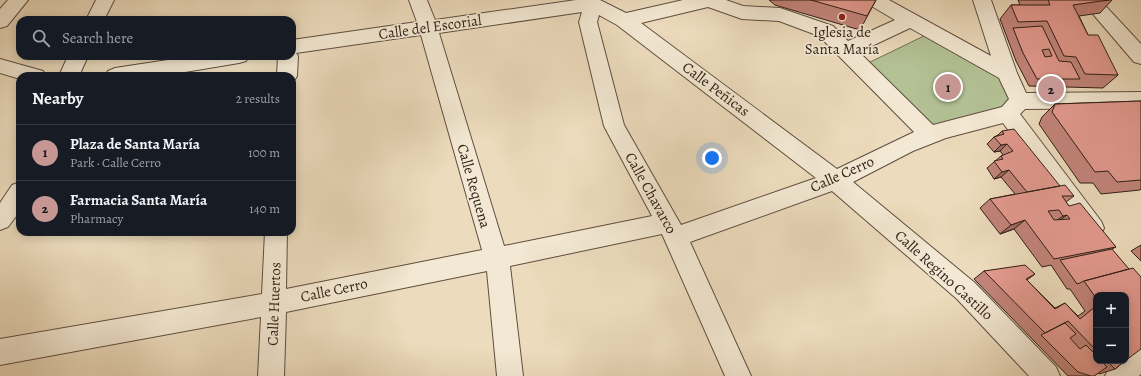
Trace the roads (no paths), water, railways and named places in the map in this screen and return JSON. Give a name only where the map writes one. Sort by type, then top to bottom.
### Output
[{"type":"street","points":[[0,21],[19,0]]},
{"type":"street","points":[[97,16],[105,0]]},
{"type":"street","name":"Calle Requena","points":[[418,0],[428,27],[498,265],[510,376]]},
{"type":"street","points":[[874,0],[1007,73]]},
{"type":"street","points":[[982,0],[1007,73],[1014,108],[1104,242]]},
{"type":"street","points":[[1090,0],[1141,57]]},
{"type":"street","points":[[624,20],[710,1],[742,12],[780,15],[826,31],[930,135]]},
{"type":"street","name":"Calle del Escorial","points":[[296,46],[591,2]]},
{"type":"street","name":"Calle Peñicas","points":[[591,2],[624,20],[835,180]]},
{"type":"street","name":"Calle Chavarco","points":[[591,2],[588,22],[614,126],[672,230],[738,376]]},
{"type":"street","points":[[846,50],[911,20]]},
{"type":"street","points":[[71,72],[76,60]]},
{"type":"street","points":[[140,72],[214,60]]},
{"type":"street","points":[[287,72],[288,60]]},
{"type":"street","points":[[0,66],[22,72]]},
{"type":"street","name":"Calle Cerro","points":[[0,352],[274,302],[495,257],[672,230],[835,180],[906,145],[942,130],[1014,108],[1141,100]]},
{"type":"street","name":"Calle Regino Castillo","points":[[835,180],[966,291],[1047,376]]},
{"type":"street","points":[[0,220],[16,199]]},
{"type":"street","name":"Calle Huertos","points":[[271,376],[276,236]]},
{"type":"street","points":[[1118,376],[1141,358]]},
{"type":"place","name":"Iglesia de Santa María","points":[[842,17]]},
{"type":"place","name":"Plaza de Santa María","points":[[948,87]]},
{"type":"place","name":"Farmacia Santa María","points":[[1051,89]]}]
